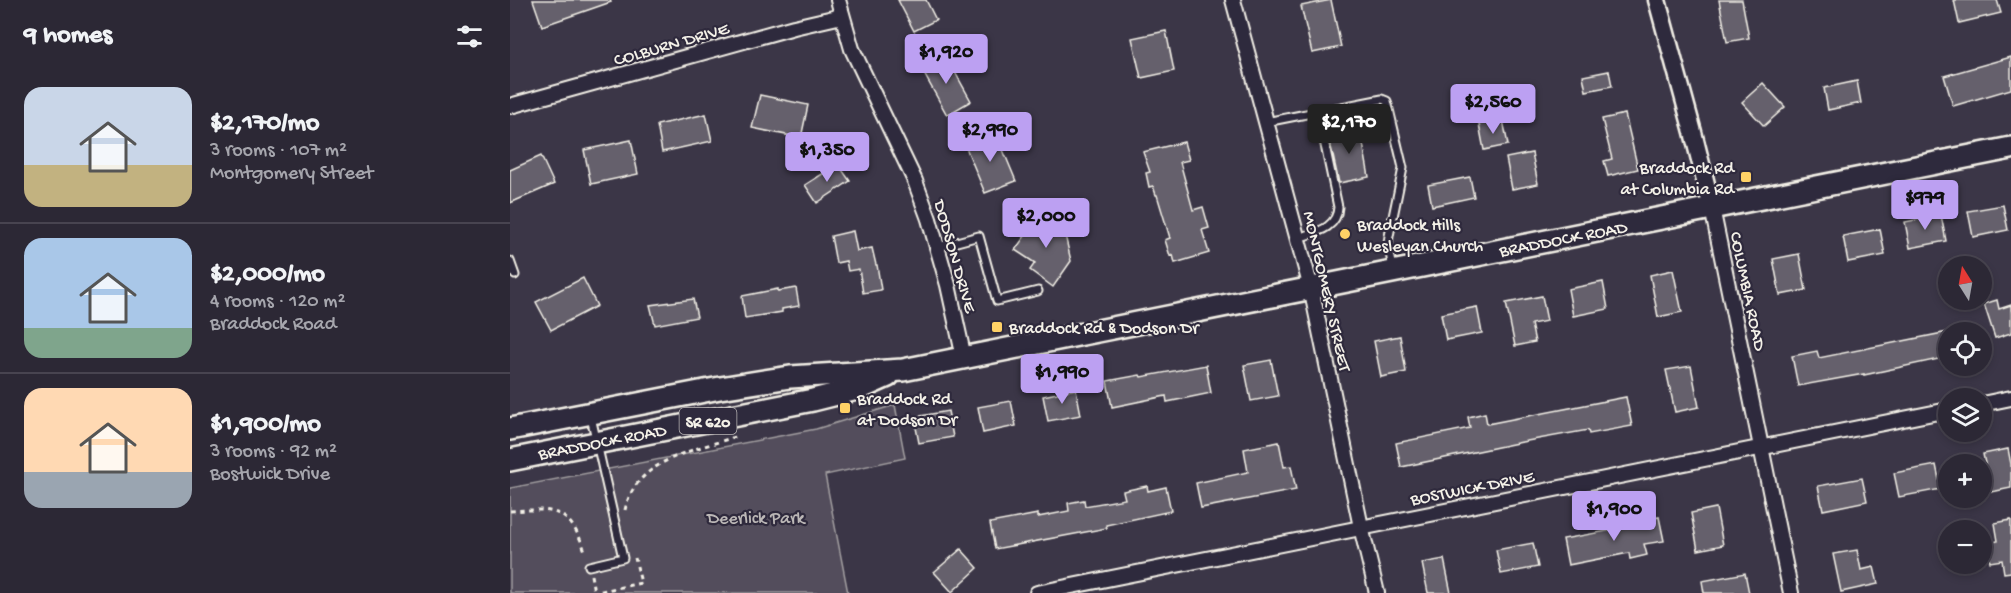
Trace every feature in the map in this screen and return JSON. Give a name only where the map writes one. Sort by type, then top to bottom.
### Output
[{"type":"main road","name":"BRADDOCK ROAD","points":[[510,429],[790,377],[903,370],[2011,148]]},
{"type":"main road","name":"BRADDOCK ROAD","points":[[510,460],[813,400],[861,387],[903,370]]},
{"type":"street","name":"DODSON DRIVE","points":[[837,0],[852,49],[915,181],[938,247],[964,358]]},
{"type":"street","name":"MONTGOMERY STREET","points":[[1233,0],[1311,288],[1377,593]]},
{"type":"street","name":"COLUMBIA ROAD","points":[[1657,0],[1712,208],[1791,593]]},
{"type":"street","name":"COLBURN DRIVE","points":[[510,106],[794,27],[842,16]]},
{"type":"street","points":[[1992,402],[2011,398]]},
{"type":"street","name":"BOSTWICK DRIVE","points":[[1037,593],[1938,412]]},
{"type":"lane","points":[[1266,122],[1382,99],[1387,101],[1403,168],[1388,244],[1394,272]]},
{"type":"lane","points":[[1298,238],[1323,230],[1333,223],[1338,215],[1318,112]]},
{"type":"lane","points":[[938,247],[979,236],[997,301],[1038,291]]},
{"type":"lane","points":[[510,261],[514,275]]},
{"type":"lane","points":[[589,566],[623,558],[590,413]]},
{"type":"path","points":[[627,520],[625,510],[628,498],[634,487],[649,470],[668,460],[745,433]]},
{"type":"path","points":[[510,511],[550,510],[564,515],[580,538],[589,566],[593,592],[640,583],[634,552]]},
{"type":"path","points":[[626,586],[627,593]]},
{"type":"green space","name":"Deerlick Park","points":[[895,405],[905,458],[825,475],[848,593],[510,593],[510,488],[816,429]]},
{"type":"building","points":[[533,0],[610,0],[611,2],[542,26]]},
{"type":"building","points":[[898,0],[926,0],[936,20],[914,31]]},
{"type":"building","points":[[1331,0],[1341,47],[1312,53],[1301,6]]},
{"type":"building","points":[[1719,0],[1742,0],[1749,38],[1727,42]]},
{"type":"building","points":[[1954,0],[1997,0],[2001,13],[1959,23]]},
{"type":"building","points":[[1166,31],[1174,71],[1141,78],[1132,38]]},
{"type":"building","points":[[946,56],[971,101],[947,115],[922,70]]},
{"type":"building","points":[[2011,57],[2011,89],[1953,106],[1944,76]]},
{"type":"building","points":[[1609,71],[1612,86],[1586,91],[1583,76]]},
{"type":"building","points":[[1857,81],[1861,103],[1828,110],[1824,88]]},
{"type":"building","points":[[1763,83],[1785,107],[1764,126],[1742,102]]},
{"type":"building","points":[[760,95],[808,105],[801,138],[752,128]]},
{"type":"building","points":[[706,114],[712,141],[662,152],[657,125]]},
{"type":"building","points":[[1625,114],[1638,169],[1608,176],[1604,161],[1612,159],[1602,119]]},
{"type":"building","points":[[1503,120],[1508,145],[1484,150],[1479,124]]},
{"type":"building","points":[[1360,127],[1369,177],[1339,183],[1328,133]]},
{"type":"building","points":[[996,133],[1016,181],[985,193],[965,145]]},
{"type":"building","points":[[631,140],[638,174],[591,184],[584,150]]},
{"type":"building","points":[[1184,142],[1189,160],[1180,162],[1193,210],[1203,207],[1209,228],[1202,230],[1209,253],[1175,263],[1165,240],[1170,238],[1157,195],[1153,186],[1149,187],[1146,173],[1150,172],[1143,152]]},
{"type":"building","points":[[1532,153],[1538,184],[1512,189],[1506,158]]},
{"type":"building","points":[[541,156],[554,184],[510,203],[510,170]]},
{"type":"building","points":[[838,164],[850,181],[817,203],[805,185]]},
{"type":"building","points":[[1470,177],[1474,197],[1432,206],[1428,185]]},
{"type":"building","points":[[2003,205],[2008,230],[1973,237],[1968,211]]},
{"type":"building","points":[[1042,212],[1063,226],[1071,261],[1053,287],[1030,270],[1035,263],[1015,250]]},
{"type":"building","points":[[1941,215],[1946,241],[1910,248],[1905,222]]},
{"type":"building","points":[[1880,229],[1885,255],[1848,262],[1843,236]]},
{"type":"building","points":[[853,231],[857,251],[872,248],[881,290],[863,293],[859,269],[848,271],[846,261],[836,263],[831,236]]},
{"type":"building","points":[[1799,254],[1806,290],[1780,295],[1773,259]]},
{"type":"building","points":[[1673,270],[1682,312],[1658,317],[1650,275]]},
{"type":"building","points":[[583,278],[597,306],[551,330],[536,302]]},
{"type":"building","points":[[1603,282],[1608,309],[1573,316],[1568,289]]},
{"type":"building","points":[[796,288],[799,306],[782,309],[782,312],[745,318],[742,296]]},
{"type":"building","points":[[1542,296],[1547,321],[1531,324],[1535,342],[1515,346],[1506,303]]},
{"type":"building","points":[[693,299],[697,317],[655,325],[650,305]]},
{"type":"building","points":[[1997,300],[1999,309],[2011,305],[2011,333],[1995,338],[1992,322],[1990,322],[1986,310],[1992,310],[1992,302]]},
{"type":"building","points":[[1477,307],[1482,333],[1446,340],[1441,314]]},
{"type":"building","points":[[1938,334],[1938,359],[1798,386],[1792,356],[1817,351],[1819,358]]},
{"type":"building","points":[[1400,336],[1406,372],[1381,377],[1374,341]]},
{"type":"building","points":[[1271,360],[1278,396],[1251,401],[1244,365]]},
{"type":"building","points":[[1206,365],[1211,393],[1167,402],[1166,396],[1112,407],[1107,381]]},
{"type":"building","points":[[1691,366],[1699,407],[1675,412],[1666,370]]},
{"type":"building","points":[[1076,389],[1081,415],[1048,421],[1043,396]]},
{"type":"building","points":[[1626,397],[1632,426],[1589,434],[1588,430],[1401,467],[1396,443],[1470,428],[1468,417],[1485,413],[1487,424]]},
{"type":"building","points":[[1011,401],[1016,426],[983,433],[978,407]]},
{"type":"building","points":[[948,411],[953,437],[919,443],[914,417]]},
{"type":"building","points":[[1279,442],[1284,467],[1291,466],[1296,490],[1201,508],[1196,483],[1248,472],[1244,449]]},
{"type":"building","points":[[2008,449],[2011,464],[2011,488],[1992,492],[1992,454],[1983,454]]},
{"type":"building","points":[[1936,465],[1938,490],[1899,497],[1894,473]]},
{"type":"building","points":[[1862,478],[1867,501],[1823,510],[1818,486]]},
{"type":"building","points":[[1147,486],[1148,491],[1166,487],[1171,511],[1106,525],[1107,528],[995,549],[990,523],[1069,511],[1068,503],[1084,500],[1085,506],[1125,499],[1123,491]]},
{"type":"building","points":[[1716,508],[1723,545],[1698,550],[1691,513]]},
{"type":"building","points":[[1659,517],[1664,541],[1644,544],[1647,555],[1630,559],[1629,553],[1568,565],[1563,539],[1624,528],[1623,524]]},
{"type":"building","points":[[2011,520],[2011,572],[2004,573],[2002,560],[1992,562],[1992,542],[1998,541],[1995,523]]},
{"type":"building","points":[[1533,543],[1538,567],[1501,574],[1496,550]]},
{"type":"building","points":[[961,549],[978,568],[952,592],[934,572]]},
{"type":"building","points":[[1857,550],[1861,570],[1874,567],[1878,584],[1841,592],[1833,554]]},
{"type":"building","points":[[1444,559],[1451,593],[1428,593],[1422,563]]},
{"type":"building","points":[[1745,573],[1749,593],[1704,593],[1702,581]]},
{"type":"place","name":"Braddock Rd at Columbia Rd","points":[[1746,177]]},
{"type":"place","name":"Braddock Hills Wesleyan Church","points":[[1345,234]]},
{"type":"place","name":"Braddock Rd & Dodson Dr","points":[[997,327]]},
{"type":"place","name":"Braddock Rd at Dodson Dr","points":[[845,408]]}]
